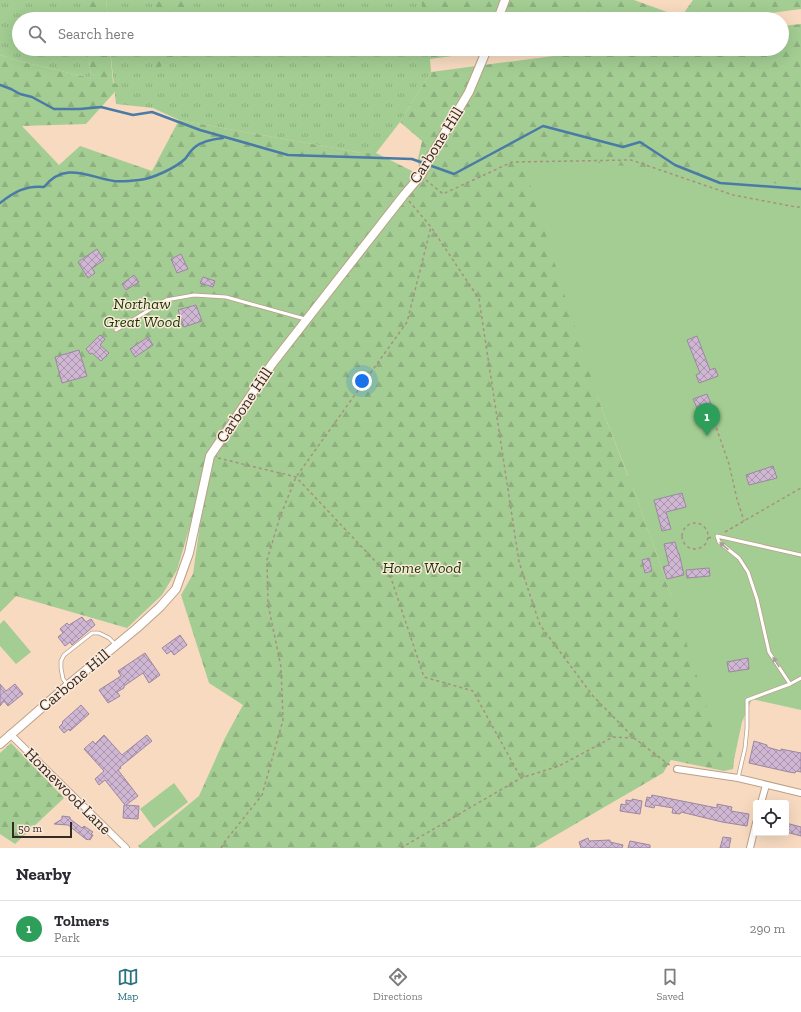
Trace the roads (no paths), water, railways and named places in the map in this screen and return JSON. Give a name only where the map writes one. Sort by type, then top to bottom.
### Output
[{"type":"street","points":[[501,12],[505,0]]},
{"type":"street","name":"Carbone Hill","points":[[0,744],[116,645],[160,606],[176,589],[189,553],[210,456],[272,364],[422,172],[469,92],[484,56]]},
{"type":"street","name":"Homewood Lane","points":[[10,734],[126,848]]},
{"type":"street","points":[[678,768],[738,778],[801,794]]},
{"type":"street","points":[[762,800],[766,785]]},
{"type":"street","points":[[750,848],[753,836]]},
{"type":"lane","points":[[116,330],[166,300],[194,295],[226,297],[306,320]]},
{"type":"lane","points":[[790,684],[769,652],[757,599],[748,572],[739,558],[719,542],[717,536],[801,555]]},
{"type":"lane","points":[[68,685],[63,679],[61,668],[61,661],[64,656],[92,633],[100,633],[109,638],[116,645]]},
{"type":"lane","points":[[738,778],[745,748],[747,700],[790,684],[801,678]]},
{"type":"waterway","points":[[0,85],[20,94],[32,97],[54,109],[101,107],[133,115],[152,112],[200,130],[288,155],[412,159],[454,174],[543,126],[623,147],[640,142],[675,165],[720,183],[801,189]]},
{"type":"waterway","points":[[0,203],[20,190],[32,187],[44,187],[52,179],[69,173],[86,174],[117,181],[150,178],[181,162],[201,143],[223,138]]},
{"type":"place","name":"Tolmers","points":[[707,436]]},
{"type":"park label","name":"Northaw Great Wood","points":[[142,312]]},
{"type":"park label","name":"Home Wood","points":[[422,567]]}]
